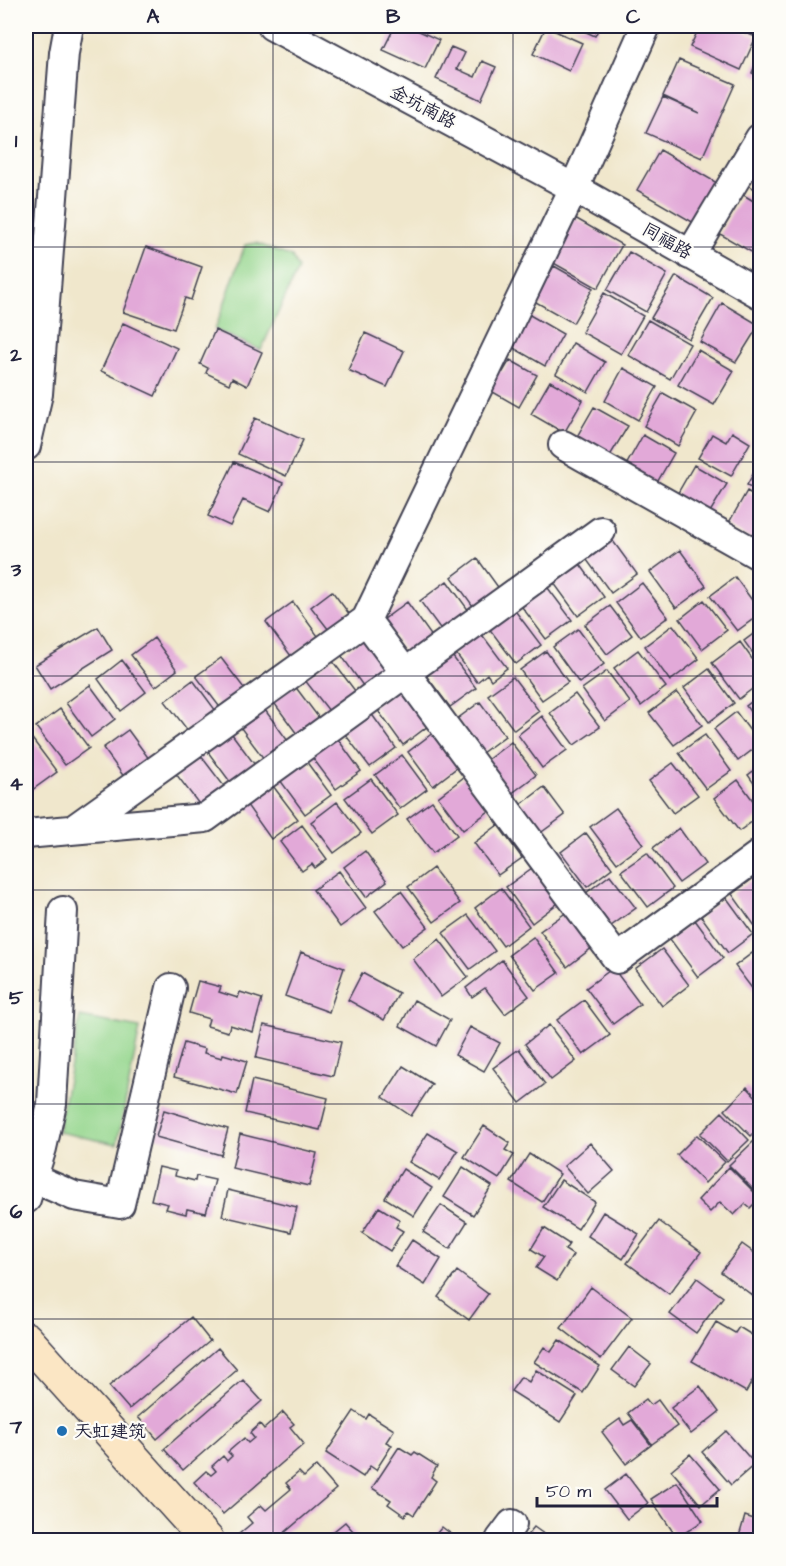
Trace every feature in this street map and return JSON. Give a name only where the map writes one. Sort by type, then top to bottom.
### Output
[{"type":"main road","points":[[26,1339],[207,1540]]},
{"type":"street","points":[[26,446],[38,394],[64,53],[69,26]]},
{"type":"street","name":"金坑南路","points":[[272,26],[574,188]]},
{"type":"street","points":[[74,829],[366,620],[574,188],[646,26]]},
{"type":"street","points":[[690,255],[760,138]]},
{"type":"street","name":"同福路","points":[[574,188],[760,294]]},
{"type":"street","points":[[563,445],[760,556]]},
{"type":"street","points":[[26,834],[205,818],[601,531]]},
{"type":"street","points":[[366,620],[617,959],[760,854]]},
{"type":"street","points":[[63,912],[52,1104],[42,1148],[29,1188],[120,1204],[171,988]]},
{"type":"green space","points":[[256,243],[292,257],[298,269],[261,350],[215,330],[245,245]]},
{"type":"green space","points":[[80,1017],[140,1028],[117,1144],[58,1132]]},
{"type":"building","points":[[395,26],[408,26],[439,40],[425,69],[383,50]]},
{"type":"building","points":[[573,26],[600,26],[595,36]]},
{"type":"building","points":[[700,26],[729,26],[756,37],[741,70],[690,47]]},
{"type":"building","points":[[734,26],[758,26],[754,34]]},
{"type":"building","points":[[546,27],[582,43],[569,71],[533,54]]},
{"type":"building","points":[[451,47],[465,53],[457,69],[475,77],[482,61],[496,67],[481,100],[436,79]]},
{"type":"building","points":[[760,53],[760,77],[752,73]]},
{"type":"building","points":[[679,60],[735,84],[702,158],[646,133],[663,97],[699,113],[663,96]]},
{"type":"building","points":[[660,150],[717,183],[694,223],[637,190]]},
{"type":"building","points":[[760,164],[760,192],[748,185]]},
{"type":"building","points":[[742,194],[760,205],[760,257],[720,234]]},
{"type":"building","points":[[575,218],[622,245],[598,288],[550,261]]},
{"type":"building","points":[[146,247],[202,267],[191,300],[185,298],[174,329],[123,312]]},
{"type":"building","points":[[629,252],[667,274],[646,312],[607,290]]},
{"type":"building","points":[[26,264],[34,265],[30,310],[26,310]]},
{"type":"building","points":[[554,266],[593,288],[573,323],[534,301]]},
{"type":"building","points":[[676,276],[713,298],[689,339],[651,318]]},
{"type":"building","points":[[604,293],[643,316],[621,354],[582,332]]},
{"type":"building","points":[[722,303],[759,325],[736,362],[700,342]]},
{"type":"building","points":[[528,314],[563,334],[545,366],[510,346]]},
{"type":"building","points":[[648,320],[690,344],[670,379],[628,355]]},
{"type":"building","points":[[123,323],[177,348],[155,396],[101,371]]},
{"type":"building","points":[[215,330],[262,352],[247,386],[232,378],[229,384],[206,373],[208,368],[200,364]]},
{"type":"building","points":[[365,333],[404,351],[387,387],[348,370]]},
{"type":"building","points":[[573,343],[605,362],[588,392],[556,374]]},
{"type":"building","points":[[698,350],[734,371],[714,405],[678,385]]},
{"type":"building","points":[[510,360],[537,375],[519,407],[486,388],[498,369],[503,372]]},
{"type":"building","points":[[623,368],[657,387],[638,420],[605,401]]},
{"type":"building","points":[[550,381],[583,400],[564,433],[531,414]]},
{"type":"building","points":[[663,393],[697,412],[678,446],[644,426]]},
{"type":"building","points":[[594,407],[628,426],[608,459],[575,440]]},
{"type":"building","points":[[255,418],[303,440],[286,476],[238,454]]},
{"type":"building","points":[[732,432],[750,443],[731,476],[698,458],[712,434],[726,442]]},
{"type":"building","points":[[643,435],[674,453],[655,486],[624,469]]},
{"type":"building","points":[[234,462],[283,483],[270,512],[243,500],[230,526],[208,516]]},
{"type":"building","points":[[760,462],[760,492],[747,485]]},
{"type":"building","points":[[694,465],[727,484],[707,517],[675,498]]},
{"type":"building","points":[[747,491],[760,499],[760,544],[727,526]]},
{"type":"building","points":[[610,537],[637,574],[611,593],[584,556]]},
{"type":"building","points":[[680,550],[706,586],[676,608],[650,572]]},
{"type":"building","points":[[477,558],[503,594],[478,613],[452,577]]},
{"type":"building","points":[[577,560],[604,597],[578,616],[551,579]]},
{"type":"building","points":[[735,577],[760,611],[760,614],[737,631],[710,596]]},
{"type":"building","points":[[447,581],[472,615],[445,635],[420,601]]},
{"type":"building","points":[[642,583],[668,617],[641,637],[616,603]]},
{"type":"building","points":[[545,584],[572,620],[546,639],[519,603]]},
{"type":"building","points":[[332,591],[353,619],[332,634],[311,607]]},
{"type":"building","points":[[704,600],[727,630],[702,649],[680,619]]},
{"type":"building","points":[[293,602],[318,636],[291,656],[266,622]]},
{"type":"building","points":[[407,602],[433,638],[409,656],[383,620]]},
{"type":"building","points":[[610,606],[632,635],[607,654],[585,625]]},
{"type":"building","points":[[513,608],[541,645],[516,664],[488,627]]},
{"type":"building","points":[[673,625],[699,659],[670,681],[645,646]]},
{"type":"building","points":[[98,627],[112,650],[50,689],[35,665]]},
{"type":"building","points":[[578,629],[604,664],[579,683],[553,647]]},
{"type":"building","points":[[760,629],[760,663],[744,641]]},
{"type":"building","points":[[480,632],[507,668],[491,680],[487,674],[477,682],[454,651]]},
{"type":"building","points":[[365,637],[390,671],[366,690],[341,655]]},
{"type":"building","points":[[154,638],[177,670],[155,687],[131,655]]},
{"type":"building","points":[[740,642],[760,670],[760,683],[739,699],[712,663]]},
{"type":"building","points":[[638,650],[666,687],[641,706],[614,668]]},
{"type":"building","points":[[546,651],[568,682],[542,700],[520,670]]},
{"type":"building","points":[[450,653],[476,688],[450,707],[424,673]]},
{"type":"building","points":[[221,658],[247,692],[222,710],[196,676]]},
{"type":"building","points":[[331,659],[359,696],[333,716],[304,679]]},
{"type":"building","points":[[122,660],[146,692],[121,711],[98,679]]},
{"type":"building","points":[[709,669],[734,703],[709,722],[684,688]]},
{"type":"building","points":[[607,671],[630,702],[605,721],[582,689]]},
{"type":"building","points":[[513,677],[539,711],[514,730],[488,695]]},
{"type":"building","points":[[193,680],[219,715],[192,736],[165,701]]},
{"type":"building","points":[[90,685],[115,719],[91,737],[66,703]]},
{"type":"building","points":[[294,685],[319,718],[297,734],[272,700]]},
{"type":"building","points":[[399,686],[428,726],[403,745],[374,705]]},
{"type":"building","points":[[677,692],[702,725],[674,745],[649,713]]},
{"type":"building","points":[[575,694],[600,727],[574,745],[550,713]]},
{"type":"building","points":[[760,695],[760,726],[746,706]]},
{"type":"building","points":[[480,702],[505,736],[482,753],[457,719]]},
{"type":"building","points":[[262,706],[288,741],[264,759],[238,724]]},
{"type":"building","points":[[60,709],[89,748],[65,765],[36,727]]},
{"type":"building","points":[[368,709],[396,748],[370,767],[341,729]]},
{"type":"building","points":[[736,712],[760,744],[738,761],[714,729]]},
{"type":"building","points":[[542,716],[567,750],[542,768],[518,735]]},
{"type":"building","points":[[128,730],[155,767],[130,785],[103,748]]},
{"type":"building","points":[[229,730],[255,765],[231,783],[205,748]]},
{"type":"building","points":[[27,732],[57,772],[28,793],[26,790]]},
{"type":"building","points":[[434,732],[459,766],[433,786],[408,752]]},
{"type":"building","points":[[334,734],[361,771],[336,789],[309,753]]},
{"type":"building","points":[[705,735],[731,771],[706,789],[679,753]]},
{"type":"building","points":[[511,742],[536,775],[511,794],[486,761]]},
{"type":"building","points":[[402,755],[427,789],[400,809],[375,775]]},
{"type":"building","points":[[201,756],[227,790],[202,808],[176,774]]},
{"type":"building","points":[[303,757],[331,795],[305,814],[277,776]]},
{"type":"building","points":[[673,763],[698,795],[673,813],[649,781]]},
{"type":"building","points":[[760,766],[760,792],[748,775]]},
{"type":"building","points":[[464,777],[489,811],[463,830],[438,797]]},
{"type":"building","points":[[371,779],[398,815],[372,834],[345,798]]},
{"type":"building","points":[[738,780],[760,810],[760,816],[739,831],[714,798]]},
{"type":"building","points":[[270,782],[298,819],[271,839],[244,801]]},
{"type":"building","points":[[544,787],[565,815],[539,834],[519,806]]},
{"type":"building","points":[[432,801],[457,835],[433,853],[407,819]]},
{"type":"building","points":[[337,802],[361,833],[334,853],[311,822]]},
{"type":"building","points":[[616,808],[643,844],[617,863],[590,827]]},
{"type":"building","points":[[302,825],[327,859],[315,868],[312,864],[302,871],[280,842]]},
{"type":"building","points":[[498,825],[522,858],[498,875],[474,843]]},
{"type":"building","points":[[679,828],[705,864],[679,883],[653,848]]},
{"type":"building","points":[[586,833],[612,868],[587,887],[561,852]]},
{"type":"building","points":[[365,851],[387,881],[366,897],[344,867]]},
{"type":"building","points":[[647,853],[673,888],[648,907],[621,871]]},
{"type":"building","points":[[433,868],[460,903],[434,922],[408,887]]},
{"type":"building","points":[[532,868],[558,903],[532,923],[506,887]]},
{"type":"building","points":[[339,871],[366,908],[340,927],[313,890]]},
{"type":"building","points":[[610,875],[636,908],[611,926],[586,893]]},
{"type":"building","points":[[758,875],[760,879],[760,933],[732,894]]},
{"type":"building","points":[[501,888],[529,926],[503,946],[475,908]]},
{"type":"building","points":[[401,891],[428,927],[402,946],[375,911]]},
{"type":"building","points":[[726,897],[753,934],[728,953],[701,916]]},
{"type":"building","points":[[567,912],[593,947],[567,967],[540,931]]},
{"type":"building","points":[[468,915],[495,951],[470,969],[443,933]]},
{"type":"building","points":[[695,920],[723,958],[698,977],[670,939]]},
{"type":"building","points":[[533,937],[559,973],[535,990],[509,955]]},
{"type":"building","points":[[439,939],[468,977],[441,997],[413,959]]},
{"type":"building","points":[[759,948],[760,986],[754,991],[735,966]]},
{"type":"building","points":[[662,949],[689,985],[662,1006],[635,969]]},
{"type":"building","points":[[301,952],[344,968],[329,1012],[285,996]]},
{"type":"building","points":[[502,960],[529,996],[505,1014],[485,988],[472,997],[466,988]]},
{"type":"building","points":[[613,968],[640,1004],[613,1024],[586,988]]},
{"type":"building","points":[[362,973],[399,993],[384,1020],[348,1000]]},
{"type":"building","points":[[198,981],[221,987],[219,992],[238,998],[240,992],[262,999],[253,1032],[230,1025],[228,1032],[207,1026],[209,1019],[189,1013]]},
{"type":"building","points":[[414,1000],[450,1020],[436,1046],[400,1026]]},
{"type":"building","points":[[584,1000],[610,1035],[583,1055],[557,1020]]},
{"type":"building","points":[[264,1025],[341,1042],[333,1076],[256,1058]]},
{"type":"building","points":[[549,1025],[576,1061],[551,1080],[525,1044]]},
{"type":"building","points":[[470,1027],[500,1043],[484,1071],[455,1055]]},
{"type":"building","points":[[184,1043],[205,1049],[204,1053],[222,1058],[223,1054],[247,1061],[237,1094],[174,1077]]},
{"type":"building","points":[[519,1049],[545,1084],[520,1103],[493,1068]]},
{"type":"building","points":[[403,1066],[432,1084],[411,1116],[383,1097]]},
{"type":"building","points":[[252,1080],[328,1098],[320,1130],[245,1113]]},
{"type":"building","points":[[747,1087],[760,1101],[760,1127],[751,1136],[725,1110]]},
{"type":"building","points":[[164,1110],[228,1129],[221,1155],[156,1137]]},
{"type":"building","points":[[722,1112],[749,1140],[727,1161],[700,1134]]},
{"type":"building","points":[[484,1126],[510,1143],[505,1150],[514,1155],[499,1179],[464,1157]]},
{"type":"building","points":[[428,1133],[458,1151],[439,1180],[409,1162]]},
{"type":"building","points":[[240,1134],[317,1153],[309,1186],[232,1168]]},
{"type":"building","points":[[697,1135],[725,1162],[705,1183],[677,1155]]},
{"type":"building","points":[[754,1141],[760,1147],[759,1195],[729,1165]]},
{"type":"building","points":[[590,1143],[614,1171],[588,1194],[564,1166]]},
{"type":"building","points":[[529,1154],[560,1174],[542,1202],[511,1182]]},
{"type":"building","points":[[159,1167],[176,1171],[175,1176],[195,1181],[196,1176],[215,1180],[206,1213],[187,1209],[186,1214],[166,1209],[168,1204],[151,1200]]},
{"type":"building","points":[[463,1167],[492,1186],[473,1215],[444,1197]]},
{"type":"building","points":[[729,1167],[760,1198],[750,1208],[745,1204],[734,1215],[720,1202],[710,1212],[698,1200]]},
{"type":"building","points":[[403,1169],[432,1188],[414,1216],[385,1198]]},
{"type":"building","points":[[561,1180],[595,1202],[578,1229],[543,1207]]},
{"type":"building","points":[[228,1190],[297,1207],[291,1232],[222,1216]]},
{"type":"building","points":[[441,1205],[467,1222],[450,1249],[423,1232]]},
{"type":"building","points":[[379,1207],[400,1220],[396,1227],[403,1231],[390,1251],[362,1233]]},
{"type":"building","points":[[603,1212],[639,1234],[623,1259],[588,1236]]},
{"type":"building","points":[[659,1221],[701,1252],[669,1294],[627,1263]]},
{"type":"building","points":[[544,1228],[569,1244],[565,1250],[573,1255],[557,1281],[536,1268],[544,1257],[531,1249]]},
{"type":"building","points":[[412,1240],[441,1259],[425,1285],[395,1266]]},
{"type":"building","points":[[742,1244],[760,1257],[760,1301],[721,1272]]},
{"type":"building","points":[[457,1271],[488,1294],[469,1320],[438,1297]]},
{"type":"building","points":[[697,1278],[723,1297],[696,1333],[670,1314]]},
{"type":"building","points":[[591,1287],[632,1318],[601,1359],[561,1328]]},
{"type":"building","points":[[191,1317],[210,1341],[129,1409],[109,1386]]},
{"type":"building","points":[[716,1322],[735,1333],[739,1327],[760,1340],[760,1367],[746,1392],[692,1361]]},
{"type":"building","points":[[559,1340],[600,1366],[583,1393],[534,1362],[544,1347],[551,1352]]},
{"type":"building","points":[[629,1347],[651,1364],[634,1386],[612,1370]]},
{"type":"building","points":[[218,1348],[237,1370],[157,1439],[138,1417]]},
{"type":"building","points":[[536,1370],[577,1396],[560,1422],[511,1391],[521,1377],[529,1382]]},
{"type":"building","points":[[243,1380],[262,1401],[183,1470],[164,1449]]},
{"type":"building","points":[[700,1386],[719,1412],[691,1434],[671,1408]]},
{"type":"building","points":[[646,1399],[651,1405],[658,1400],[677,1426],[652,1444],[628,1413]]},
{"type":"building","points":[[354,1411],[366,1419],[369,1414],[394,1430],[386,1442],[392,1445],[376,1470],[370,1466],[363,1477],[326,1453]]},
{"type":"building","points":[[283,1412],[294,1424],[290,1427],[304,1444],[223,1514],[194,1482],[206,1471],[211,1475],[216,1471],[212,1466],[223,1456],[227,1461],[232,1456],[228,1452],[244,1438],[248,1443],[254,1438],[250,1433],[260,1424],[264,1429]]},
{"type":"building","points":[[620,1419],[624,1425],[632,1420],[651,1445],[626,1464],[602,1432]]},
{"type":"building","points":[[726,1431],[755,1464],[731,1485],[702,1452]]},
{"type":"building","points":[[399,1447],[412,1455],[415,1452],[437,1466],[431,1477],[436,1481],[414,1515],[408,1511],[405,1516],[388,1504],[391,1500],[372,1488]]},
{"type":"building","points":[[690,1454],[720,1489],[701,1505],[671,1470]]},
{"type":"building","points":[[316,1466],[336,1489],[276,1540],[245,1540],[239,1534],[252,1523],[247,1517],[261,1505],[266,1510],[291,1489],[286,1483],[299,1472],[304,1477]]},
{"type":"building","points":[[626,1474],[648,1503],[627,1519],[605,1490]]},
{"type":"building","points":[[677,1482],[703,1521],[677,1538],[651,1499]]},
{"type":"building","points":[[745,1516],[760,1521],[760,1540],[738,1540]]},
{"type":"building","points":[[345,1522],[361,1540],[323,1540]]},
{"type":"building","points":[[442,1527],[459,1540],[431,1540]]},
{"type":"building","points":[[534,1527],[552,1540],[523,1540]]},
{"type":"place","name":"天虹建筑","points":[[62,1431]]}]
